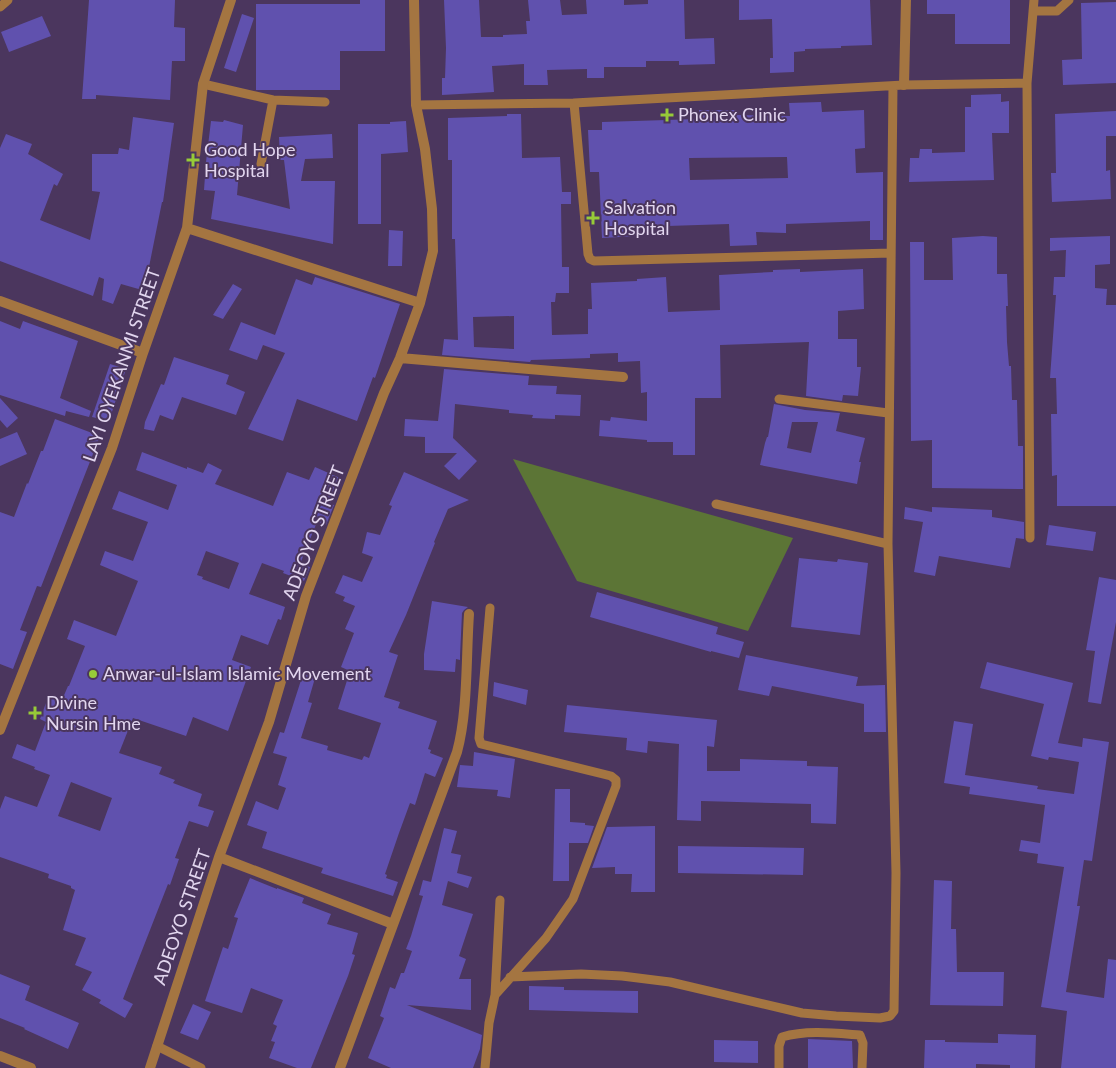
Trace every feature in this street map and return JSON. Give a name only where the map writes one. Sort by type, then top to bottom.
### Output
[{"type":"street","name":"LAYI OYEKANMI STREET","points":[[0,730],[3,713],[112,448],[187,228],[203,84],[231,0]]},
{"type":"street","name":"ADEOYO STREET","points":[[150,1068],[219,858],[269,722],[306,596],[384,393],[400,358],[420,303],[433,251],[432,209],[416,105],[414,0]]},
{"type":"street","points":[[904,85],[906,0]]},
{"type":"street","points":[[187,228],[420,303]]},
{"type":"street","points":[[0,301],[143,353]]},
{"type":"street","points":[[400,358],[623,378]]},
{"type":"street","points":[[340,1068],[457,752],[460,740],[468,614]]},
{"type":"street","points":[[219,858],[393,924]]},
{"type":"street","points":[[0,1056],[31,1068]]},
{"type":"lane","points":[[0,7],[8,0]]},
{"type":"lane","points":[[1030,538],[1027,82],[1034,0]]},
{"type":"lane","points":[[1033,11],[1057,11],[1068,0]]},
{"type":"lane","points":[[416,105],[574,103],[904,85],[1027,82]]},
{"type":"lane","points":[[203,84],[273,100],[325,102]]},
{"type":"lane","points":[[510,977],[581,974],[622,976],[670,982],[802,1013],[880,1018],[890,1016],[894,1011],[896,873],[888,544],[893,86]]},
{"type":"lane","points":[[261,164],[273,100]]},
{"type":"lane","points":[[574,103],[588,254],[590,259],[594,261],[891,253]]},
{"type":"lane","points":[[779,399],[888,413]]},
{"type":"lane","points":[[716,504],[888,544]]},
{"type":"lane","points":[[490,608],[479,738],[481,744],[611,776],[616,780],[616,786],[573,899],[546,938],[495,995]]},
{"type":"lane","points":[[486,1068],[489,1022],[495,995],[500,900]]},
{"type":"lane","points":[[779,1068],[782,1038],[792,1034],[820,1032],[860,1035],[863,1043],[862,1068]]},
{"type":"lane","points":[[157,1046],[201,1068]]},
{"type":"green space","points":[[513,459],[793,538],[748,631],[577,581]]},
{"type":"building","points":[[89,0],[175,0],[174,27],[185,28],[185,61],[172,61],[170,100],[96,95],[96,99],[82,99]]},
{"type":"building","points":[[360,0],[385,0],[385,51],[340,51],[340,90],[256,90],[256,4],[360,4]]},
{"type":"building","points":[[444,0],[479,0],[481,37],[503,37],[503,35],[527,34],[526,21],[530,21],[528,0],[560,0],[562,15],[587,14],[586,0],[624,0],[624,5],[648,4],[648,0],[684,0],[685,39],[714,38],[715,64],[679,65],[679,61],[646,61],[646,67],[604,67],[604,78],[587,78],[587,69],[547,70],[548,85],[524,85],[524,64],[492,66],[494,92],[442,95],[442,78],[445,78],[446,48]]},
{"type":"building","points":[[739,0],[870,0],[872,45],[805,49],[805,51],[794,52],[794,72],[770,73],[770,58],[773,58],[772,19],[739,20]]},
{"type":"building","points":[[927,0],[1010,0],[1010,44],[955,44],[955,14],[927,14]]},
{"type":"building","points":[[1116,2],[1116,83],[1063,85],[1062,60],[1082,59],[1081,3]]},
{"type":"building","points":[[242,14],[254,18],[236,72],[224,68]]},
{"type":"building","points":[[42,16],[51,36],[9,52],[1,32]]},
{"type":"building","points":[[1001,94],[1001,102],[1009,101],[1009,133],[992,133],[994,180],[909,182],[910,158],[919,158],[920,149],[932,149],[932,153],[965,152],[965,107],[971,107],[971,95]]},
{"type":"building","points":[[821,102],[822,112],[864,110],[865,148],[855,149],[856,173],[883,172],[883,240],[870,240],[870,221],[786,224],[786,233],[756,232],[757,245],[730,246],[729,224],[637,227],[637,236],[602,238],[599,172],[590,172],[588,130],[602,130],[602,122],[699,119],[699,110],[737,110],[737,115],[790,116],[789,103]],"holes":[[[787,157],[788,178],[690,180],[689,158]]]},
{"type":"building","points":[[1116,111],[1116,136],[1106,136],[1106,171],[1110,170],[1111,199],[1052,202],[1051,173],[1056,173],[1055,114]]},
{"type":"building","points":[[507,114],[521,114],[522,158],[560,157],[562,192],[571,192],[571,204],[561,204],[562,267],[569,267],[569,293],[556,293],[555,302],[551,302],[552,335],[588,334],[588,309],[592,309],[591,283],[637,281],[637,279],[666,277],[668,312],[720,310],[719,275],[773,272],[773,270],[800,269],[800,272],[863,269],[864,309],[838,311],[838,339],[857,339],[857,367],[861,367],[858,396],[843,395],[842,401],[806,396],[809,342],[720,345],[721,398],[695,398],[695,455],[673,455],[673,442],[647,442],[647,440],[599,436],[600,420],[610,421],[611,417],[647,421],[647,392],[641,393],[640,361],[618,362],[618,353],[590,354],[590,358],[531,360],[530,362],[442,355],[444,339],[458,340],[455,239],[452,239],[452,160],[448,160],[448,118],[507,116]],"holes":[[[514,316],[514,349],[474,347],[473,317]]]},
{"type":"building","points":[[133,117],[174,123],[163,202],[142,290],[121,284],[113,304],[102,300],[104,279],[99,277],[93,296],[0,261],[0,148],[6,134],[32,144],[28,154],[63,174],[57,186],[54,184],[40,220],[90,240],[100,192],[92,191],[92,154],[118,154],[119,148],[129,150]]},
{"type":"building","points":[[224,120],[243,125],[237,195],[290,209],[284,160],[280,160],[279,137],[332,134],[333,158],[305,159],[301,181],[335,181],[333,244],[211,219],[215,191],[204,190],[211,121],[223,122]]},
{"type":"building","points":[[406,121],[408,152],[381,154],[381,224],[358,224],[358,124],[390,124],[390,122]]},
{"type":"building","points":[[389,230],[403,231],[402,266],[388,266]]},
{"type":"building","points":[[1110,236],[1110,264],[1095,265],[1095,288],[1107,289],[1106,305],[1116,305],[1116,506],[1057,506],[1057,475],[1052,476],[1051,414],[1057,414],[1056,378],[1050,378],[1056,295],[1053,295],[1054,277],[1065,277],[1066,250],[1050,251],[1050,238]]},
{"type":"building","points":[[997,237],[997,274],[1007,274],[1007,342],[1009,366],[1011,366],[1012,400],[1017,400],[1018,446],[1023,446],[1023,489],[932,488],[932,440],[911,441],[910,242],[924,242],[924,280],[953,280],[952,238]]},
{"type":"building","points":[[315,277],[400,304],[375,378],[373,377],[357,421],[297,399],[283,441],[248,429],[285,353],[263,345],[257,360],[229,350],[241,322],[275,335],[296,279],[312,285]]},
{"type":"building","points":[[233,284],[242,289],[223,319],[213,315]]},
{"type":"building","points":[[0,321],[20,329],[23,321],[78,341],[60,398],[91,411],[89,417],[66,411],[65,416],[0,395]]},
{"type":"building","points":[[174,357],[229,375],[226,384],[245,392],[236,415],[182,397],[173,420],[160,415],[154,431],[144,429],[145,422],[161,384],[164,385]]},
{"type":"building","points":[[110,364],[126,369],[109,421],[92,417]]},
{"type":"building","points":[[444,369],[529,376],[528,385],[557,386],[556,394],[581,395],[580,416],[555,415],[555,419],[532,418],[533,415],[509,413],[509,410],[455,404],[453,438],[477,461],[459,480],[444,466],[457,453],[425,453],[425,437],[404,436],[405,419],[438,421]]},
{"type":"building","points":[[0,398],[18,418],[7,428],[0,420]]},
{"type":"building","points":[[774,404],[805,410],[840,413],[836,431],[865,438],[859,462],[861,462],[857,484],[760,465],[768,437]],"holes":[[[792,422],[818,422],[811,453],[787,448]]]},
{"type":"building","points":[[55,419],[100,436],[41,587],[37,586],[20,630],[27,632],[13,669],[0,664],[0,512],[14,517]]},
{"type":"building","points":[[17,432],[27,454],[0,466],[0,439]]},
{"type":"building","points":[[142,452],[203,473],[208,463],[222,470],[215,484],[273,506],[287,472],[309,480],[315,467],[340,478],[330,504],[334,505],[326,525],[317,522],[300,564],[310,567],[304,581],[262,563],[249,594],[285,607],[281,620],[278,619],[268,645],[241,635],[232,660],[251,667],[228,731],[193,717],[186,736],[133,718],[119,753],[162,767],[159,774],[175,780],[173,783],[202,794],[198,806],[214,811],[208,827],[189,821],[175,858],[179,859],[170,885],[168,884],[123,999],[133,1004],[125,1018],[99,1003],[101,1000],[82,990],[92,972],[75,965],[86,938],[63,930],[75,890],[71,886],[48,878],[49,874],[0,857],[0,809],[5,796],[37,807],[50,775],[12,758],[17,744],[35,751],[46,722],[40,719],[49,695],[62,700],[69,686],[85,646],[67,639],[74,620],[116,636],[138,581],[100,565],[105,551],[133,561],[148,522],[112,509],[119,491],[168,510],[177,485],[136,470]],"holes":[[[206,551],[239,563],[229,589],[202,579],[203,577],[197,575]],[[71,782],[112,798],[100,831],[58,816]]]},
{"type":"building","points":[[404,472],[469,500],[448,509],[406,615],[389,652],[398,655],[384,697],[400,702],[398,708],[437,721],[428,749],[431,750],[430,753],[443,758],[435,777],[425,773],[415,805],[410,803],[399,833],[385,874],[387,875],[386,878],[398,882],[393,896],[321,873],[323,868],[262,848],[267,832],[247,825],[256,801],[278,810],[286,788],[278,785],[287,757],[273,753],[280,732],[284,733],[303,674],[315,678],[308,702],[312,703],[301,738],[328,746],[327,750],[362,760],[364,756],[369,758],[381,723],[338,709],[350,671],[341,667],[354,633],[345,629],[355,606],[343,601],[345,597],[335,593],[343,575],[362,582],[373,557],[362,553],[367,532],[380,535],[392,506],[389,505]]},
{"type":"building","points":[[905,507],[932,512],[932,507],[992,510],[992,517],[1024,522],[1024,539],[1016,538],[1010,568],[939,556],[935,576],[914,572],[923,522],[904,519]]},
{"type":"building","points":[[1049,525],[1096,532],[1093,551],[1046,545]]},
{"type":"building","points":[[799,558],[837,562],[838,559],[868,563],[860,635],[791,627]]},
{"type":"building","points":[[1099,577],[1116,580],[1116,622],[1101,704],[1088,702],[1095,651],[1086,650]]},
{"type":"building","points":[[597,592],[718,627],[716,634],[744,642],[739,658],[711,652],[590,617]]},
{"type":"building","points":[[432,601],[468,607],[462,613],[460,660],[456,659],[455,672],[424,670],[424,654]]},
{"type":"building","points":[[746,655],[858,677],[856,686],[885,685],[886,732],[864,732],[864,704],[772,686],[769,696],[738,690]]},
{"type":"building","points":[[987,662],[1073,683],[1058,743],[1082,747],[1083,738],[1109,742],[1092,861],[1084,860],[1077,906],[1080,906],[1066,992],[1104,998],[1108,959],[1116,960],[1116,1068],[1061,1068],[1067,1011],[1041,1007],[1064,867],[1037,863],[1038,854],[1019,851],[1021,840],[1040,843],[1045,805],[969,794],[970,787],[944,783],[954,721],[973,724],[965,775],[1038,786],[1037,789],[1074,794],[1079,762],[1049,757],[1048,760],[1031,756],[1044,704],[980,688]]},
{"type":"building","points":[[494,682],[528,690],[526,705],[493,696]]},
{"type":"building","points":[[567,705],[717,720],[714,747],[707,746],[707,771],[740,771],[740,759],[807,761],[807,766],[838,767],[836,824],[811,823],[811,804],[701,801],[701,821],[677,820],[679,744],[648,741],[647,753],[626,750],[627,738],[564,732]]},
{"type":"building","points":[[474,752],[515,759],[510,798],[497,796],[498,790],[457,787],[460,765],[473,766]]},
{"type":"building","points":[[555,789],[570,789],[570,822],[594,826],[588,843],[569,843],[569,881],[553,881]]},
{"type":"building","points":[[655,826],[655,892],[631,892],[632,874],[615,874],[615,867],[592,868],[607,827]]},
{"type":"building","points":[[444,828],[457,831],[451,853],[461,855],[457,873],[472,877],[468,888],[448,881],[442,905],[473,914],[459,956],[466,959],[459,979],[471,979],[471,1010],[407,1005],[482,1035],[480,1049],[473,1068],[391,1068],[368,1058],[384,1018],[380,1016],[390,987],[395,989],[401,973],[404,973],[412,951],[406,949],[423,896],[419,895],[423,880],[431,882]]},
{"type":"building","points":[[678,846],[804,848],[803,875],[678,873]]},
{"type":"building","points":[[250,878],[304,898],[302,903],[331,914],[327,924],[358,933],[352,954],[355,955],[348,976],[311,1068],[297,1068],[269,1058],[275,1042],[271,1041],[277,1026],[273,1024],[283,1000],[251,988],[242,1013],[205,1001],[223,947],[228,949],[238,918],[234,917]]},
{"type":"building","points":[[934,880],[952,881],[951,929],[956,929],[957,972],[1004,972],[1003,1006],[930,1005]]},
{"type":"building","points":[[0,974],[30,986],[25,1000],[79,1023],[68,1049],[0,1018]]},
{"type":"building","points":[[529,986],[564,987],[564,990],[638,991],[638,1013],[529,1010]]},
{"type":"building","points":[[193,1004],[211,1012],[198,1040],[180,1033]]},
{"type":"building","points":[[998,1034],[1036,1035],[1035,1068],[1010,1068],[1010,1065],[976,1064],[976,1068],[924,1068],[925,1040],[998,1043]]},
{"type":"building","points":[[808,1039],[852,1041],[853,1068],[808,1068]]},
{"type":"building","points":[[714,1040],[758,1041],[758,1063],[714,1062]]},
{"type":"place","name":"Phonex Clinic","points":[[667,115]]},
{"type":"place","name":"Good Hope Hospital","points":[[193,160]]},
{"type":"place","name":"Salvation Hospital","points":[[593,218]]},
{"type":"place","name":"Anwar-ul-Islam Islamic Movement","points":[[93,674]]},
{"type":"place","name":"Divine Nursin Hme","points":[[35,713]]}]
